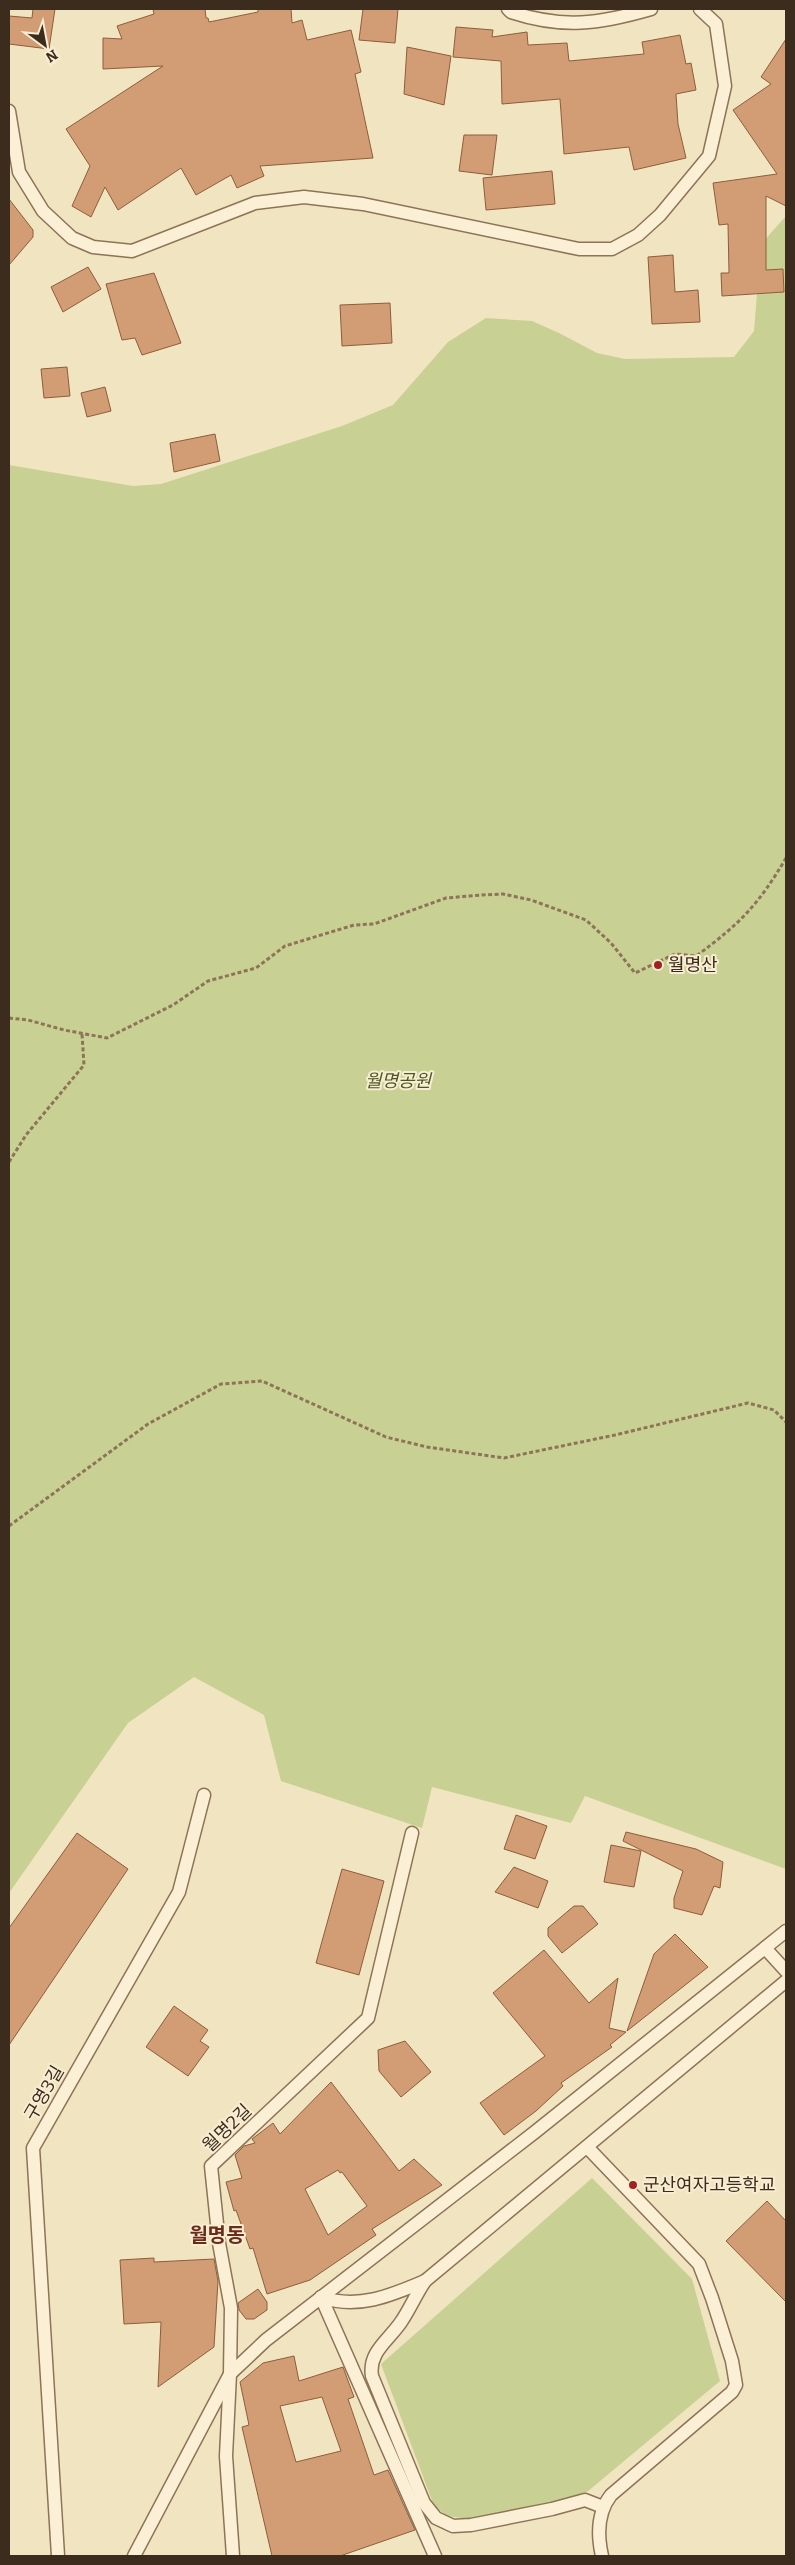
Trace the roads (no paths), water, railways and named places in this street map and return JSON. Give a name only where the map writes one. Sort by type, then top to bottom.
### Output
[{"type":"lane","points":[[508,9],[511,12],[536,20],[566,23],[609,21],[651,9]]},
{"type":"lane","points":[[9,111],[18,172],[43,211],[72,238],[94,247],[132,250],[255,203],[304,197],[363,204],[579,249],[612,249],[638,235],[660,215],[709,156],[725,86],[716,24],[700,9]]},
{"type":"lane","name":"구영3길","points":[[58,2556],[33,2148],[179,1892],[204,1795]]},
{"type":"lane","name":"월명2길","points":[[233,2556],[226,2456],[231,2308],[219,2243],[212,2166],[368,2018],[412,1832]]},
{"type":"lane","points":[[134,2556],[230,2374],[266,2340],[534,2132],[786,1931]]},
{"type":"lane","points":[[765,1948],[786,1971]]},
{"type":"lane","points":[[321,2297],[343,2303],[360,2302],[381,2298],[425,2281],[588,2148],[786,1981]]},
{"type":"lane","points":[[588,2148],[699,2264],[712,2298],[736,2377],[736,2385],[732,2392],[624,2481],[603,2506],[598,2527],[602,2556]]},
{"type":"lane","points":[[425,2281],[401,2322],[378,2350],[371,2368],[379,2394],[424,2503],[430,2511],[443,2523],[461,2526],[552,2509],[585,2500],[603,2506]]},
{"type":"lane","points":[[321,2297],[435,2556]]},
{"type":"place","name":"월명산","points":[[658,965]]},
{"type":"place","name":"군산여자고등학교","points":[[633,2185]]},
{"type":"district","name":"월명동","points":[[217,2235]]},
{"type":"park label","name":"월명공원","points":[[398,1081]]}]
